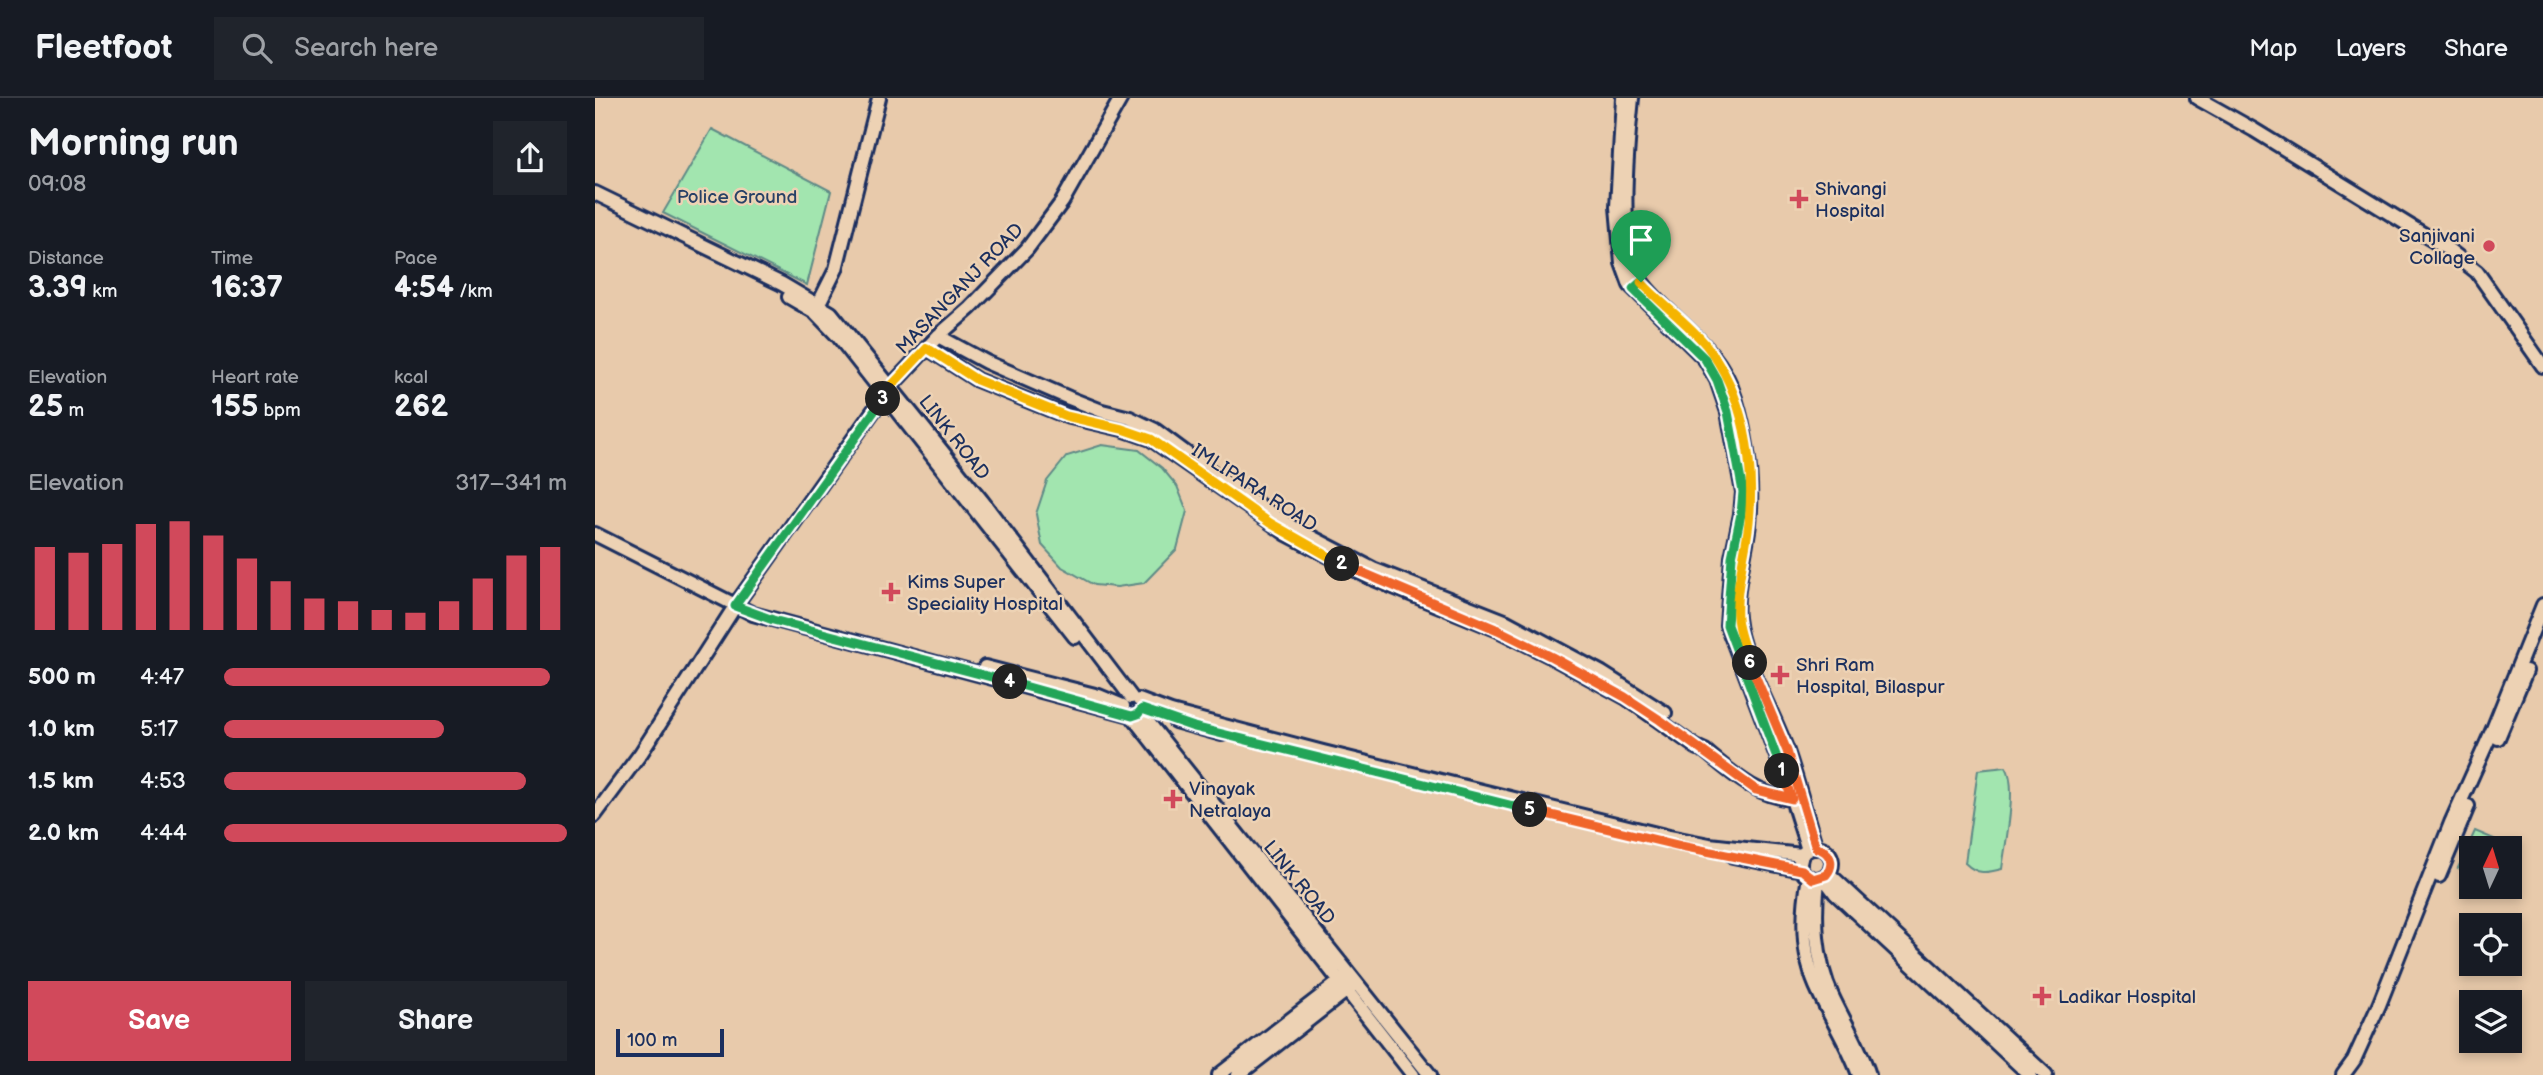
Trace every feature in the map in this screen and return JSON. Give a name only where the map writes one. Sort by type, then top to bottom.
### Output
[{"type":"street","points":[[817,308],[836,269],[879,98]]},
{"type":"street","name":"MASANGANJ ROAD","points":[[595,815],[641,753],[737,603],[888,390],[938,335],[970,308],[1027,249],[1050,220],[1121,98]]},
{"type":"street","points":[[1623,98],[1617,207],[1622,263],[1637,285],[1705,359],[1717,380],[1728,412],[1743,492],[1732,557],[1727,625],[1796,800],[1816,875],[1816,936],[1821,964],[1869,1075]]},
{"type":"street","points":[[1632,98],[1626,238],[1637,285]]},
{"type":"street","points":[[2197,98],[2437,243],[2477,272],[2543,366]]},
{"type":"street","name":"LINK ROAD","points":[[595,193],[782,284],[840,322],[888,390],[1132,707],[1342,987],[1413,1075]]},
{"type":"street","name":"LINK ROAD","points":[[595,202],[817,308]]},
{"type":"street","name":"IMLIPARA ROAD","points":[[938,335],[986,362],[1069,398],[1130,418],[1155,430],[1236,490],[1292,527],[1373,569],[1505,621],[1620,683],[1702,741],[1705,751]]},
{"type":"street","name":"IMLIPARA ROAD","points":[[927,348],[977,380],[1066,416],[1151,439],[1298,540],[1369,577],[1498,630],[1552,657],[1625,697],[1705,751],[1756,790],[1796,800]]},
{"type":"street","points":[[595,527],[737,603]]},
{"type":"street","points":[[595,534],[773,620],[1132,707],[1194,727],[1638,836],[1816,875],[2046,1075]]},
{"type":"street","points":[[2343,1075],[2354,1060],[2379,1005],[2451,823],[2493,729],[2543,605]]},
{"type":"street","points":[[2352,1075],[2372,1044],[2543,628]]},
{"type":"street","points":[[1132,707],[1171,712],[1336,756],[1669,837],[1709,845],[1825,850],[1830,857],[1831,866],[1816,875],[1804,923],[1806,951],[1817,987],[1859,1075]]},
{"type":"street","name":"LINK ROAD","points":[[1132,707],[1430,1075]]},
{"type":"street","points":[[1816,875],[2030,1075]]},
{"type":"street","points":[[1219,1075],[1354,979]]},
{"type":"street","points":[[1238,1075],[1342,987]]},
{"type":"green space","name":"Police Ground","points":[[712,129],[831,191],[807,285],[663,213]]},
{"type":"green space","points":[[1102,445],[1139,450],[1162,468],[1177,486],[1187,511],[1177,549],[1144,583],[1117,587],[1094,585],[1062,567],[1042,545],[1036,514],[1047,481],[1067,456]]},
{"type":"green space","points":[[2006,767],[2011,801],[2002,869],[1978,871],[1965,863],[1978,770]]},
{"type":"green space","points":[[2475,831],[2487,836],[2473,836]]},
{"type":"place","name":"Shivangi Hospital","points":[[1799,199]]},
{"type":"place","name":"Sanjivani Collage","points":[[2489,246]]},
{"type":"place","name":"Kims Super Speciality Hospital","points":[[891,592]]},
{"type":"place","name":"Shri Ram Hospital, Bilaspur","points":[[1780,675]]},
{"type":"place","name":"Vinayak Netralaya","points":[[1173,799]]},
{"type":"place","name":"Ladikar Hospital","points":[[2042,996]]},
{"type":"route","points":[[1641,282],[1704,343],[1730,384],[1735,398],[1748,462],[1750,489],[1737,619],[1750,662],[1787,751],[1816,848],[1825,850],[1830,857],[1830,870],[1818,879],[1809,877],[1802,870],[1638,836],[1194,727],[1142,709],[1132,716],[1114,712],[773,620],[735,606],[891,386],[927,348],[977,380],[1066,416],[1140,433],[1287,534],[1343,565],[1498,630],[1552,657],[1625,697],[1705,751],[1756,790],[1792,799],[1727,625],[1732,557],[1743,492],[1728,412],[1717,380],[1705,359],[1633,289],[1641,282]]}]
